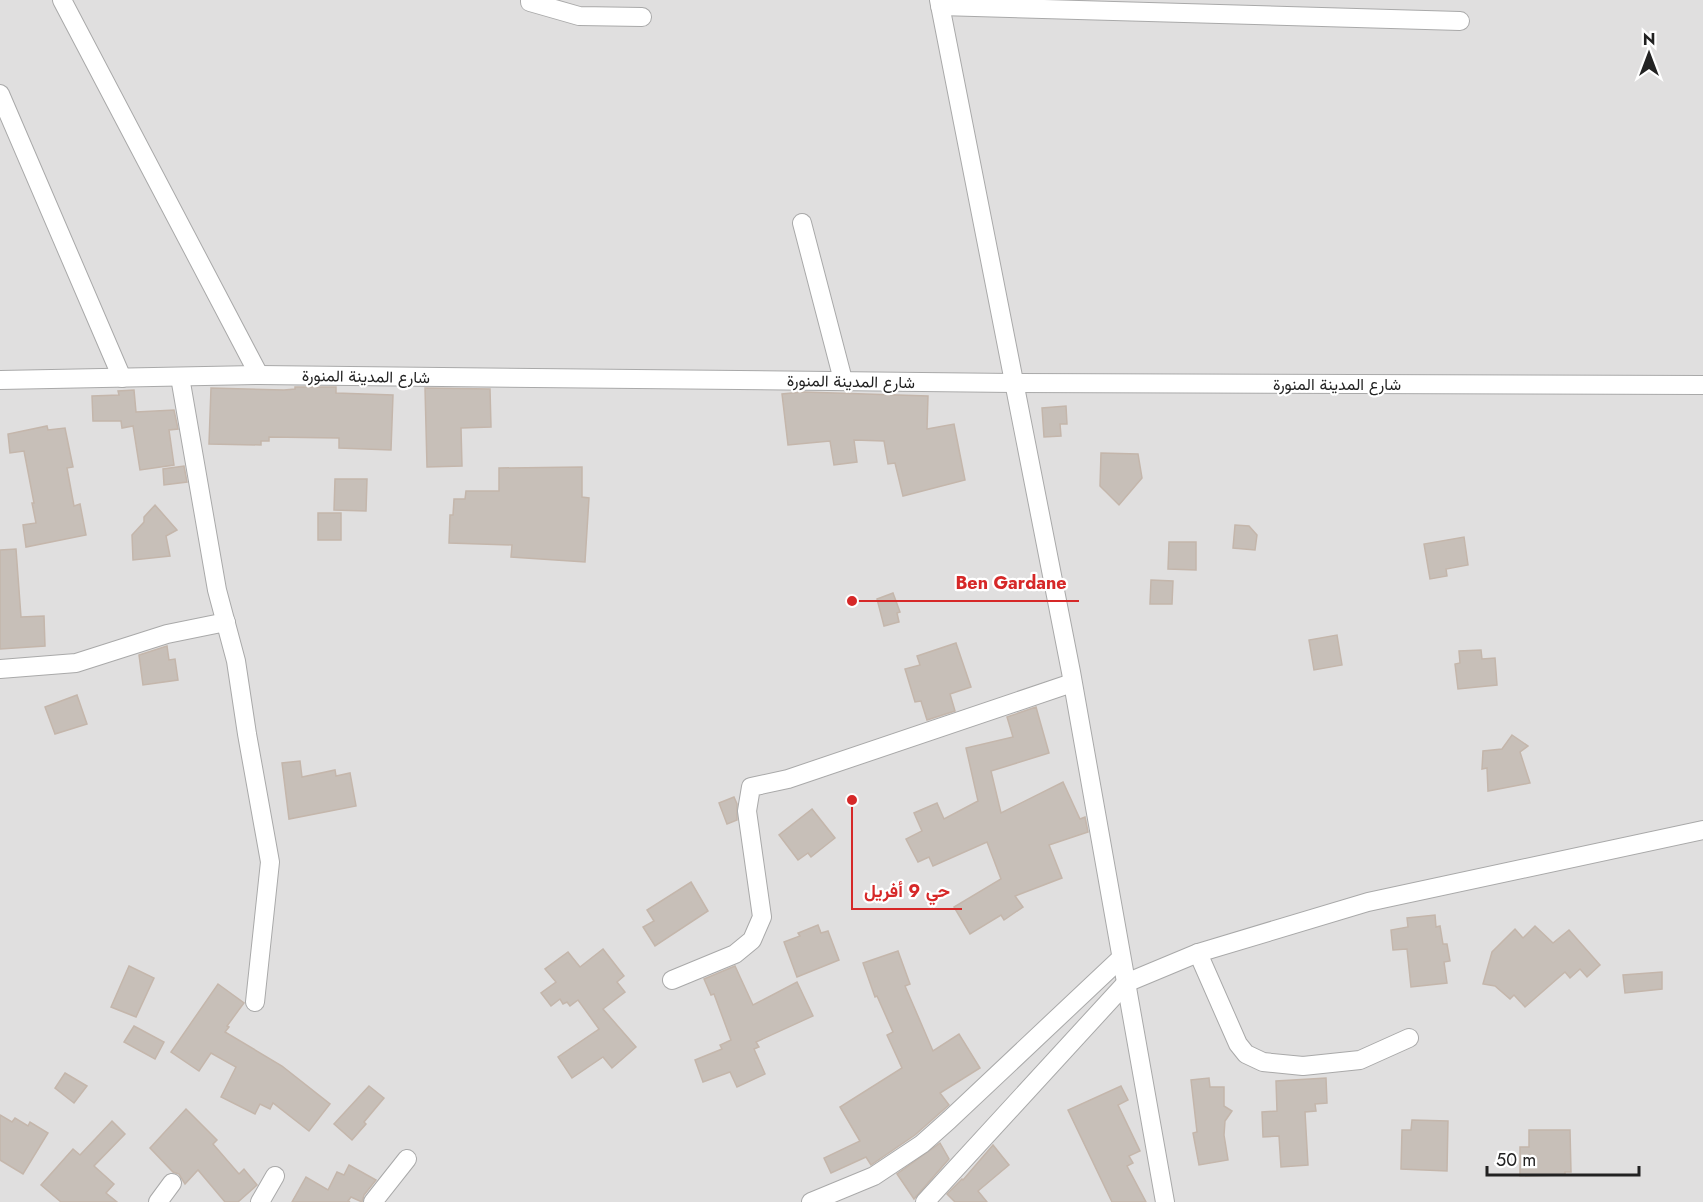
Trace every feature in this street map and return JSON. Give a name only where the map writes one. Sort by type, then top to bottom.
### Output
[{"type":"street","points":[[62,0],[259,375]]},
{"type":"street","points":[[530,0],[530,2],[579,16],[642,17]]},
{"type":"street","points":[[1165,1202],[1072,683],[939,3],[1460,21]]},
{"type":"street","points":[[0,94],[122,378]]},
{"type":"street","points":[[802,223],[843,380]]},
{"type":"street","name":"شارع المدينة المنورة","points":[[0,380],[259,375],[1013,383],[1703,385]]},
{"type":"street","points":[[180,377],[218,590],[236,661],[270,862],[255,1002]]},
{"type":"street","points":[[0,669],[76,663],[167,634],[226,622]]},
{"type":"street","points":[[672,980],[735,954],[752,940],[762,917],[747,811],[751,787],[788,779],[1072,683]]},
{"type":"street","points":[[925,1202],[1126,983],[1198,953],[1368,902],[1703,830]]},
{"type":"street","points":[[1198,953],[1238,1044],[1246,1054],[1263,1062],[1303,1066],[1360,1060],[1409,1038]]},
{"type":"street","points":[[811,1202],[874,1176],[922,1144],[1121,958]]},
{"type":"street","points":[[373,1202],[407,1159]]},
{"type":"street","points":[[260,1202],[275,1176]]},
{"type":"street","points":[[158,1202],[171,1183]]},
{"type":"shaded area","points":[[0,0],[1703,0],[1703,1202],[0,1202]]},
{"type":"building","points":[[295,387],[336,387],[336,393],[393,395],[391,450],[339,448],[339,438],[269,437],[269,441],[261,441],[261,445],[209,444],[211,388],[284,390],[295,389]]},
{"type":"building","points":[[425,388],[490,389],[491,427],[461,428],[462,466],[427,467]]},
{"type":"building","points":[[134,390],[136,412],[174,410],[178,429],[169,430],[174,465],[140,470],[133,426],[122,428],[121,421],[93,421],[92,396],[119,395],[118,391]]},
{"type":"building","points":[[803,392],[928,396],[927,429],[954,424],[965,480],[903,496],[895,463],[888,464],[884,441],[854,440],[857,462],[834,465],[830,441],[788,445],[782,394]]},
{"type":"building","points":[[1066,406],[1067,424],[1060,424],[1061,436],[1044,437],[1042,408]]},
{"type":"building","points":[[47,426],[48,430],[65,428],[73,467],[67,468],[74,506],[80,504],[86,535],[26,547],[23,525],[36,523],[32,503],[34,503],[24,451],[10,453],[8,434]]},
{"type":"building","points":[[1101,453],[1138,454],[1142,478],[1119,505],[1100,486]]},
{"type":"building","points":[[184,466],[187,482],[164,485],[163,469]]},
{"type":"building","points":[[582,467],[582,497],[589,498],[585,562],[511,557],[512,545],[449,543],[450,515],[453,515],[454,499],[465,499],[466,491],[499,491],[499,468]]},
{"type":"building","points":[[335,479],[367,479],[366,511],[334,510]]},
{"type":"building","points":[[155,505],[177,530],[166,536],[170,556],[133,560],[132,535]]},
{"type":"building","points":[[318,513],[341,513],[341,540],[318,540]]},
{"type":"building","points":[[1235,525],[1249,526],[1257,535],[1255,550],[1233,548]]},
{"type":"building","points":[[1464,537],[1468,565],[1446,569],[1447,576],[1430,579],[1424,544]]},
{"type":"building","points":[[1169,542],[1196,542],[1196,570],[1168,569]]},
{"type":"building","points":[[16,549],[21,617],[44,616],[45,646],[0,649],[0,550]]},
{"type":"building","points":[[1151,580],[1173,581],[1172,604],[1150,604]]},
{"type":"building","points":[[893,593],[900,612],[897,613],[899,622],[884,626],[877,599]]},
{"type":"building","points":[[1337,635],[1342,665],[1314,670],[1309,640]]},
{"type":"building","points":[[956,643],[971,687],[950,694],[955,711],[927,720],[921,701],[915,702],[905,669],[920,665],[917,656]]},
{"type":"building","points":[[167,646],[169,660],[175,659],[178,680],[143,685],[139,655]]},
{"type":"building","points":[[1481,650],[1482,659],[1495,658],[1497,685],[1458,689],[1455,664],[1460,663],[1459,651]]},
{"type":"building","points":[[77,695],[87,724],[55,734],[45,707]]},
{"type":"building","points":[[1036,707],[1049,753],[991,771],[1001,813],[1063,782],[1080,819],[1085,817],[1088,832],[1049,845],[1062,878],[1015,896],[1023,907],[1004,920],[1001,915],[970,934],[954,907],[1001,879],[987,842],[933,866],[929,857],[918,862],[906,839],[922,831],[914,813],[937,803],[944,819],[978,801],[966,748],[1013,737],[1007,717]]},
{"type":"building","points":[[1512,735],[1528,746],[1520,752],[1530,783],[1488,791],[1487,768],[1482,769],[1483,751],[1502,749]]},
{"type":"building","points":[[300,761],[302,777],[335,770],[336,776],[350,773],[356,806],[289,819],[282,763]]},
{"type":"building","points":[[734,797],[737,804],[737,820],[727,824],[719,803]]},
{"type":"building","points":[[812,809],[835,838],[811,857],[808,853],[798,860],[779,835]]},
{"type":"building","points":[[691,882],[708,911],[655,946],[643,927],[654,921],[647,910]]},
{"type":"building","points":[[1435,915],[1436,927],[1440,926],[1443,944],[1447,944],[1450,961],[1444,962],[1447,983],[1411,987],[1407,949],[1393,950],[1391,930],[1408,927],[1407,918]]},
{"type":"building","points":[[818,925],[821,933],[828,931],[839,960],[797,977],[784,942]]},
{"type":"building","points":[[1535,926],[1553,943],[1569,930],[1600,965],[1587,977],[1580,969],[1570,978],[1565,972],[1525,1007],[1514,995],[1510,999],[1495,986],[1483,984],[1492,952],[1515,929],[1523,938]]},
{"type":"building","points":[[603,949],[624,976],[617,982],[625,992],[603,1009],[636,1047],[612,1068],[603,1057],[572,1078],[558,1057],[599,1029],[578,1000],[570,1006],[567,1002],[563,1004],[560,999],[551,1006],[541,993],[556,982],[545,969],[568,952],[580,967]]},
{"type":"building","points":[[898,951],[910,984],[905,986],[933,1051],[959,1034],[980,1068],[940,1093],[949,1105],[915,1135],[871,1165],[866,1157],[831,1173],[824,1158],[860,1141],[840,1107],[902,1068],[887,1035],[893,1032],[877,996],[875,997],[863,963]]},
{"type":"building","points":[[129,966],[154,978],[136,1017],[111,1007]]},
{"type":"building","points":[[735,966],[753,1005],[797,982],[813,1016],[756,1042],[759,1047],[754,1049],[765,1074],[737,1087],[730,1072],[703,1082],[695,1060],[722,1049],[720,1045],[731,1040],[714,994],[711,995],[704,979]]},
{"type":"building","points":[[1662,972],[1662,989],[1625,993],[1623,975]]},
{"type":"building","points":[[218,984],[244,1003],[225,1032],[282,1066],[330,1104],[309,1131],[273,1103],[270,1109],[260,1104],[255,1114],[221,1097],[236,1067],[211,1053],[199,1071],[171,1052]]},
{"type":"building","points":[[134,1026],[164,1042],[155,1059],[124,1042]]},
{"type":"building","points":[[65,1073],[87,1086],[74,1103],[55,1088]]},
{"type":"building","points":[[1209,1078],[1210,1087],[1224,1087],[1224,1106],[1232,1111],[1225,1121],[1224,1135],[1228,1160],[1199,1165],[1193,1133],[1197,1132],[1191,1080]]},
{"type":"building","points":[[1326,1078],[1327,1103],[1315,1104],[1316,1111],[1305,1112],[1308,1165],[1281,1167],[1279,1136],[1263,1137],[1262,1112],[1277,1111],[1276,1081]]},
{"type":"building","points":[[369,1086],[384,1098],[352,1140],[334,1124]]},
{"type":"building","points":[[1121,1086],[1128,1100],[1118,1105],[1140,1151],[1129,1156],[1133,1163],[1127,1166],[1146,1202],[1112,1202],[1068,1110]]},
{"type":"building","points":[[186,1109],[217,1140],[213,1144],[239,1174],[244,1169],[257,1185],[238,1202],[225,1202],[198,1170],[185,1184],[179,1174],[173,1172],[150,1148]]},
{"type":"building","points":[[0,1115],[12,1122],[15,1118],[28,1126],[30,1122],[48,1133],[23,1174],[0,1160]]},
{"type":"building","points":[[1412,1120],[1448,1121],[1447,1171],[1401,1169],[1402,1130],[1411,1130]]},
{"type":"building","points":[[112,1121],[125,1134],[94,1166],[114,1184],[106,1193],[117,1202],[61,1202],[41,1185],[73,1149],[80,1155]]},
{"type":"building","points":[[1529,1130],[1570,1130],[1571,1172],[1565,1172],[1565,1175],[1520,1176],[1520,1147],[1529,1147]]},
{"type":"building","points":[[940,1143],[949,1159],[914,1199],[897,1174]]},
{"type":"building","points":[[993,1145],[1009,1165],[978,1191],[987,1202],[955,1202],[947,1194],[963,1180]]},
{"type":"building","points":[[349,1165],[376,1180],[364,1195],[362,1202],[351,1197],[348,1201],[350,1202],[292,1202],[306,1177],[328,1190],[337,1172],[344,1175]]},
{"type":"place","name":"Ben Gardane","points":[[852,601]]},
{"type":"place","name":"حي 9 أفريل","points":[[852,800]]}]
